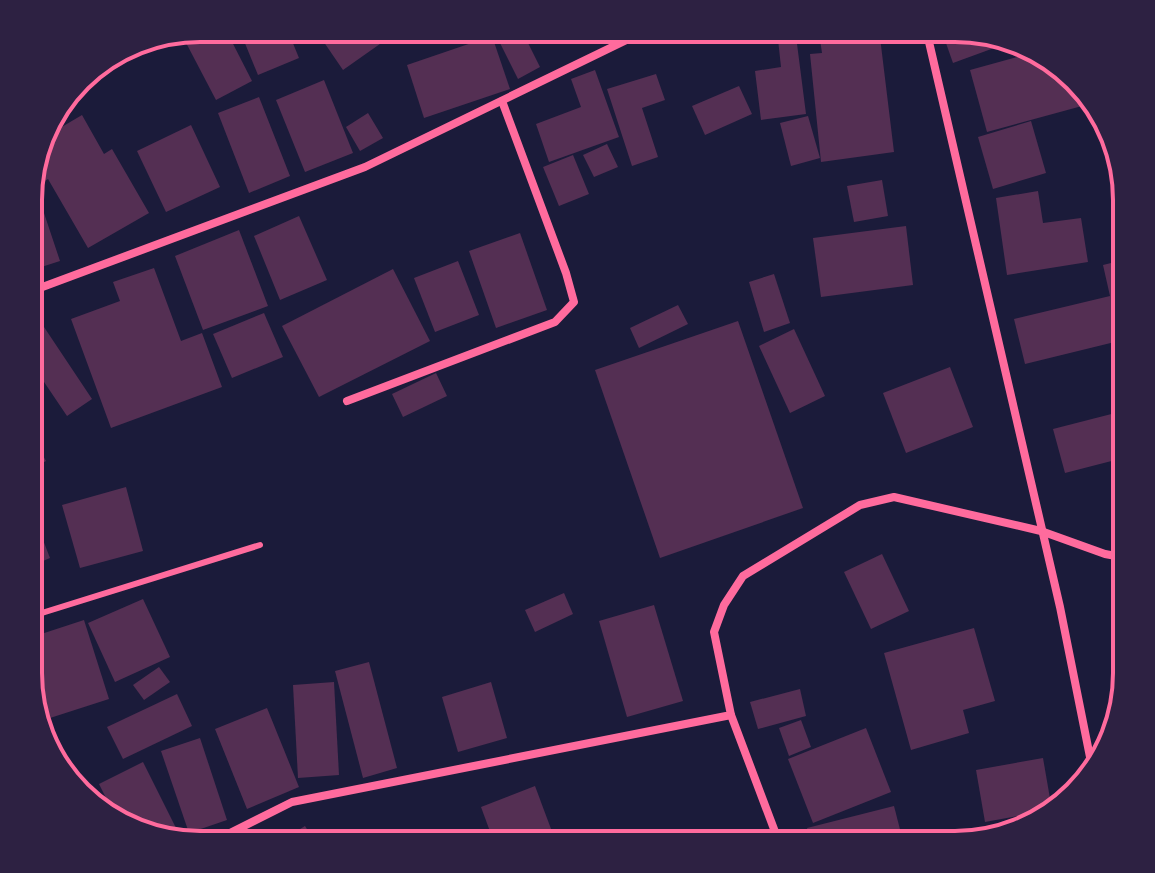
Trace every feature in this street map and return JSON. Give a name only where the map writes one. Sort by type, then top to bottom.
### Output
[{"type":"street","points":[[42,287],[365,167],[621,42]]},
{"type":"street","points":[[929,42],[1060,607],[1090,755]]},
{"type":"street","points":[[347,401],[555,322],[574,302],[502,101]]},
{"type":"street","points":[[775,831],[731,715],[714,632],[724,605],[743,576],[860,505],[894,497],[1041,531],[1113,555]]},
{"type":"street","points":[[234,831],[292,802],[731,715]]},
{"type":"lane","points":[[42,613],[260,545]]},
{"type":"building","points":[[232,42],[252,81],[216,100],[186,43]]},
{"type":"building","points":[[244,42],[292,42],[299,58],[258,75]]},
{"type":"building","points":[[324,42],[383,42],[343,70]]},
{"type":"building","points":[[474,42],[494,42],[510,89],[424,118],[407,65]]},
{"type":"building","points":[[500,42],[528,42],[540,67],[518,79]]},
{"type":"building","points":[[778,42],[797,42],[806,114],[761,120],[755,71],[781,67]]},
{"type":"building","points":[[820,42],[881,42],[894,152],[821,162],[810,54],[822,53]]},
{"type":"building","points":[[946,42],[996,47],[953,63]]},
{"type":"building","points":[[1020,56],[1059,81],[1082,106],[987,132],[970,70]]},
{"type":"building","points":[[595,70],[619,137],[549,162],[536,124],[581,107],[571,79]]},
{"type":"building","points":[[656,74],[665,100],[642,108],[658,157],[632,166],[607,89]]},
{"type":"building","points":[[324,80],[353,153],[305,172],[276,100]]},
{"type":"building","points":[[739,86],[752,114],[705,135],[692,106]]},
{"type":"building","points":[[259,97],[290,176],[249,193],[218,113]]},
{"type":"building","points":[[368,113],[383,138],[360,151],[346,127]]},
{"type":"building","points":[[82,115],[104,154],[112,149],[149,213],[88,248],[48,179],[43,182],[50,149],[60,128]]},
{"type":"building","points":[[808,116],[820,158],[791,166],[780,123]]},
{"type":"building","points":[[1031,121],[1046,173],[993,189],[978,137]]},
{"type":"building","points":[[191,125],[220,187],[166,212],[137,151]]},
{"type":"building","points":[[607,144],[618,167],[594,177],[583,155]]},
{"type":"building","points":[[573,155],[589,194],[559,206],[543,167]]},
{"type":"building","points":[[882,180],[888,216],[854,222],[847,186]]},
{"type":"building","points":[[1038,191],[1043,223],[1081,218],[1088,262],[1007,275],[996,198]]},
{"type":"building","points":[[42,207],[60,261],[42,267]]},
{"type":"building","points":[[299,216],[327,280],[280,300],[254,236]]},
{"type":"building","points":[[906,226],[913,285],[821,297],[813,238]]},
{"type":"building","points":[[239,230],[268,306],[203,330],[175,256]]},
{"type":"building","points":[[520,233],[547,310],[496,328],[469,251]]},
{"type":"building","points":[[458,261],[479,315],[435,332],[414,278]]},
{"type":"building","points":[[1113,262],[1113,342],[1025,364],[1014,319],[1110,296],[1103,265]]},
{"type":"building","points":[[154,268],[181,341],[202,333],[222,387],[111,428],[71,319],[120,301],[113,282]]},
{"type":"building","points":[[393,269],[430,341],[319,397],[282,326]]},
{"type":"building","points":[[774,274],[790,323],[764,332],[749,282]]},
{"type":"building","points":[[678,305],[688,324],[639,348],[630,328]]},
{"type":"building","points":[[264,313],[283,357],[232,378],[213,334]]},
{"type":"building","points":[[738,321],[803,508],[660,558],[595,370]]},
{"type":"building","points":[[44,327],[92,399],[67,416],[42,379]]},
{"type":"building","points":[[794,329],[825,396],[790,413],[759,346]]},
{"type":"building","points":[[950,367],[973,427],[906,453],[883,393]]},
{"type":"building","points":[[436,373],[447,396],[403,417],[392,394]]},
{"type":"building","points":[[1113,414],[1113,461],[1065,473],[1053,429]]},
{"type":"building","points":[[126,487],[143,551],[80,568],[62,505]]},
{"type":"building","points":[[42,537],[50,558],[42,561]]},
{"type":"building","points":[[882,554],[909,611],[871,629],[844,572]]},
{"type":"building","points":[[564,593],[573,614],[535,632],[525,610]]},
{"type":"building","points":[[143,599],[170,657],[115,682],[88,623]]},
{"type":"building","points":[[654,605],[683,701],[627,717],[599,621]]},
{"type":"building","points":[[84,620],[109,699],[50,718],[42,684],[42,634]]},
{"type":"building","points":[[974,628],[995,701],[963,710],[969,733],[911,750],[884,653]]},
{"type":"building","points":[[369,662],[397,768],[363,778],[335,671]]},
{"type":"building","points":[[159,667],[170,682],[144,700],[133,685]]},
{"type":"building","points":[[334,682],[339,775],[298,778],[293,685]]},
{"type":"building","points":[[491,682],[507,738],[458,752],[442,697]]},
{"type":"building","points":[[800,689],[806,716],[758,729],[750,702]]},
{"type":"building","points":[[177,694],[192,726],[123,759],[107,727]]},
{"type":"building","points":[[267,708],[299,787],[247,809],[215,729]]},
{"type":"building","points":[[801,720],[811,747],[789,756],[779,728]]},
{"type":"building","points":[[866,728],[891,792],[813,823],[788,759]]},
{"type":"building","points":[[200,738],[227,820],[188,831],[161,751]]},
{"type":"building","points":[[1043,758],[1050,799],[1024,815],[985,822],[976,770]]},
{"type":"building","points":[[143,762],[177,829],[159,826],[121,810],[107,800],[99,784]]},
{"type":"building","points":[[535,786],[552,831],[490,831],[481,807]]},
{"type":"building","points":[[894,806],[900,831],[808,831],[807,828]]}]
